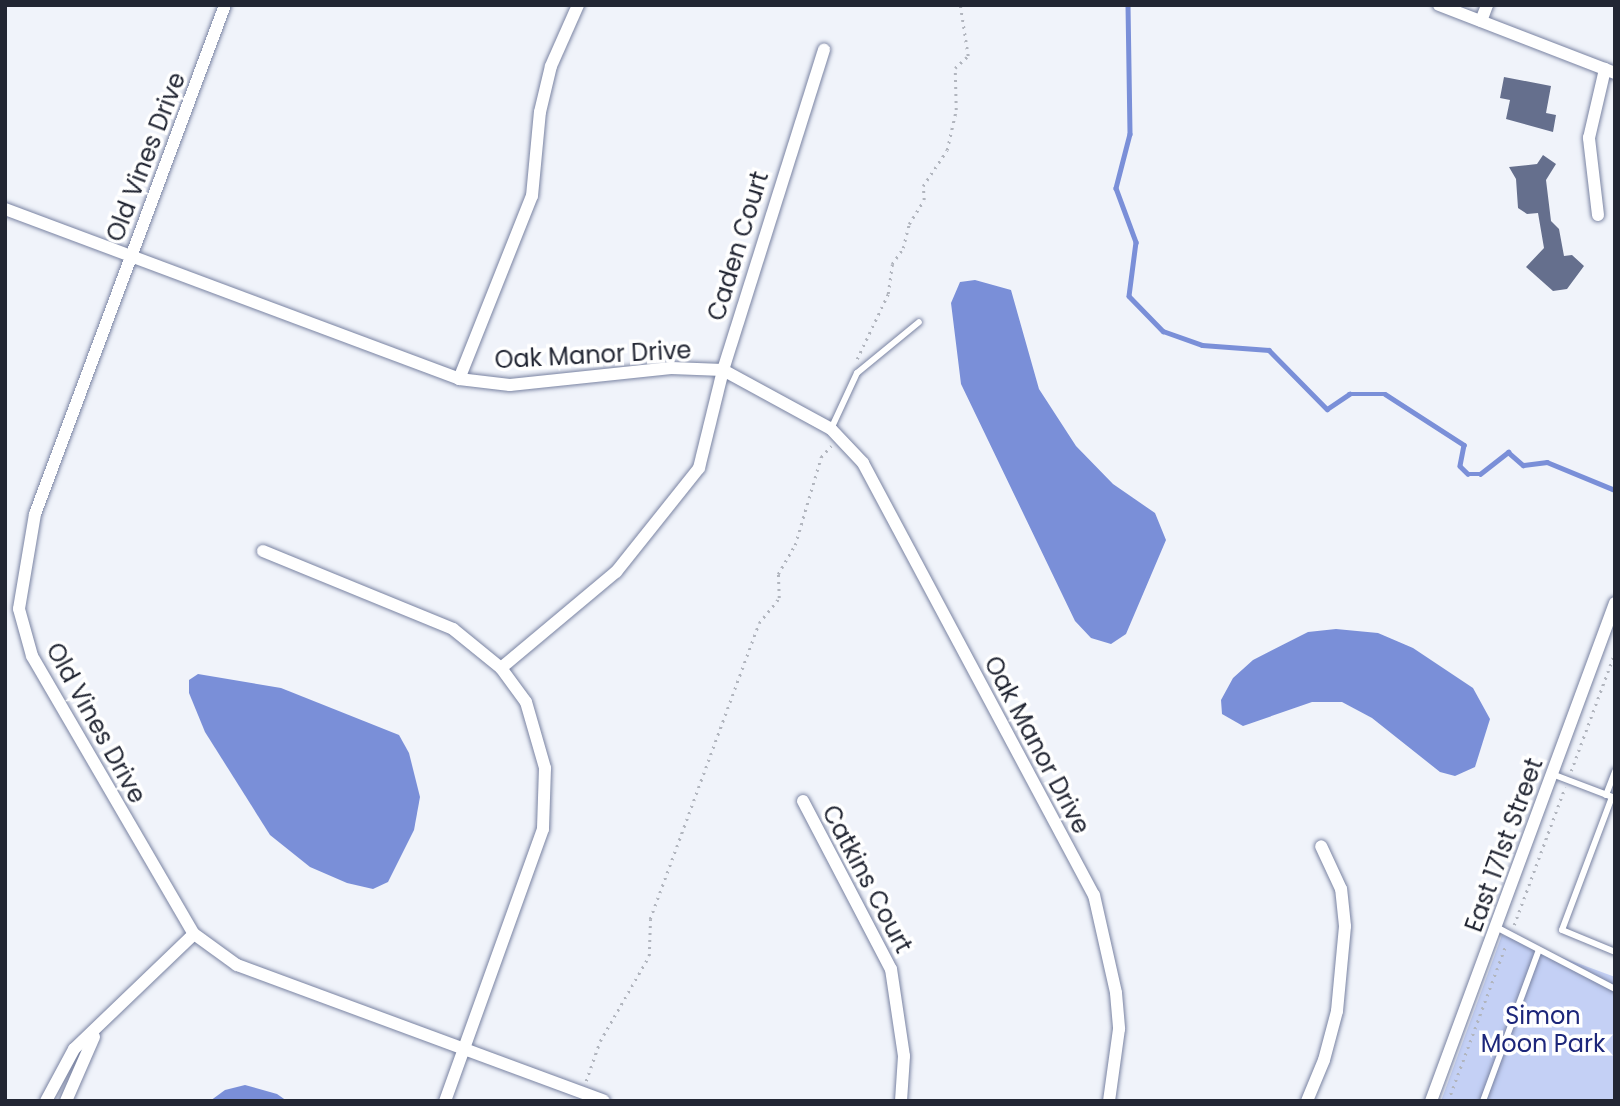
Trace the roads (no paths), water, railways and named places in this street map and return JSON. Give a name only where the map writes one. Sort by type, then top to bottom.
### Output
[{"type":"street","name":"Old Vines Drive","points":[[225,5],[35,514],[19,609],[32,656],[55,702],[194,934],[237,965],[604,1101]]},
{"type":"street","points":[[459,379],[532,196],[540,112],[551,66],[578,5]]},
{"type":"street","points":[[1439,5],[1610,71],[1589,138],[1598,215]]},
{"type":"street","points":[[1481,21],[1487,5]]},
{"type":"street","name":"Caden Court","points":[[501,668],[616,572],[660,523],[699,468],[723,370],[793,137],[824,50]]},
{"type":"street","name":"Oak Manor Drive","points":[[5,209],[459,379],[510,385],[671,368],[723,370],[835,433],[863,463],[1094,895],[1118,1017],[1109,1101]]},
{"type":"street","points":[[263,551],[453,629],[501,668],[526,702],[544,768],[543,829],[445,1101]]},
{"type":"street","name":"East 171st Street","points":[[1432,1101],[1615,604]]},
{"type":"street","name":"Catkins Court","points":[[803,802],[891,969],[904,1056],[901,1101]]},
{"type":"street","points":[[1307,1101],[1324,1060],[1337,1011],[1345,926],[1341,889],[1321,846]]},
{"type":"street","points":[[46,1101],[74,1049],[95,1034],[194,934]]},
{"type":"street","points":[[66,1101],[95,1034]]},
{"type":"lane","points":[[835,433],[857,373],[919,322]]},
{"type":"lane","points":[[1615,771],[1611,797],[1562,930],[1615,952]]},
{"type":"lane","points":[[1552,774],[1611,797]]},
{"type":"lane","points":[[1496,928],[1615,989]]},
{"type":"lane","points":[[1483,1101],[1539,950]]},
{"type":"water","points":[[975,280],[1011,290],[1039,389],[1076,446],[1113,484],[1155,513],[1166,540],[1126,634],[1111,644],[1091,638],[1075,621],[961,384],[951,303],[960,282]]},
{"type":"water","points":[[1336,629],[1378,633],[1413,648],[1473,688],[1490,719],[1475,767],[1455,776],[1440,772],[1372,718],[1342,702],[1312,702],[1243,726],[1222,714],[1221,700],[1233,678],[1253,660],[1308,632]]},
{"type":"water","points":[[198,674],[281,688],[399,735],[409,753],[420,797],[414,830],[388,882],[373,889],[347,883],[310,867],[270,835],[205,732],[189,693],[189,680]]},
{"type":"water","points":[[245,1085],[277,1094],[287,1101],[210,1101],[225,1090]]},
{"type":"waterway","points":[[1128,5],[1130,134],[1116,188],[1136,242],[1129,296],[1163,331],[1202,345],[1269,350],[1327,409],[1349,394],[1385,394],[1464,445],[1460,466],[1468,474],[1480,474],[1508,452],[1523,465],[1547,462],[1615,490]]},
{"type":"park label","name":"Simon Moon Park","points":[[1543,1030]]}]
